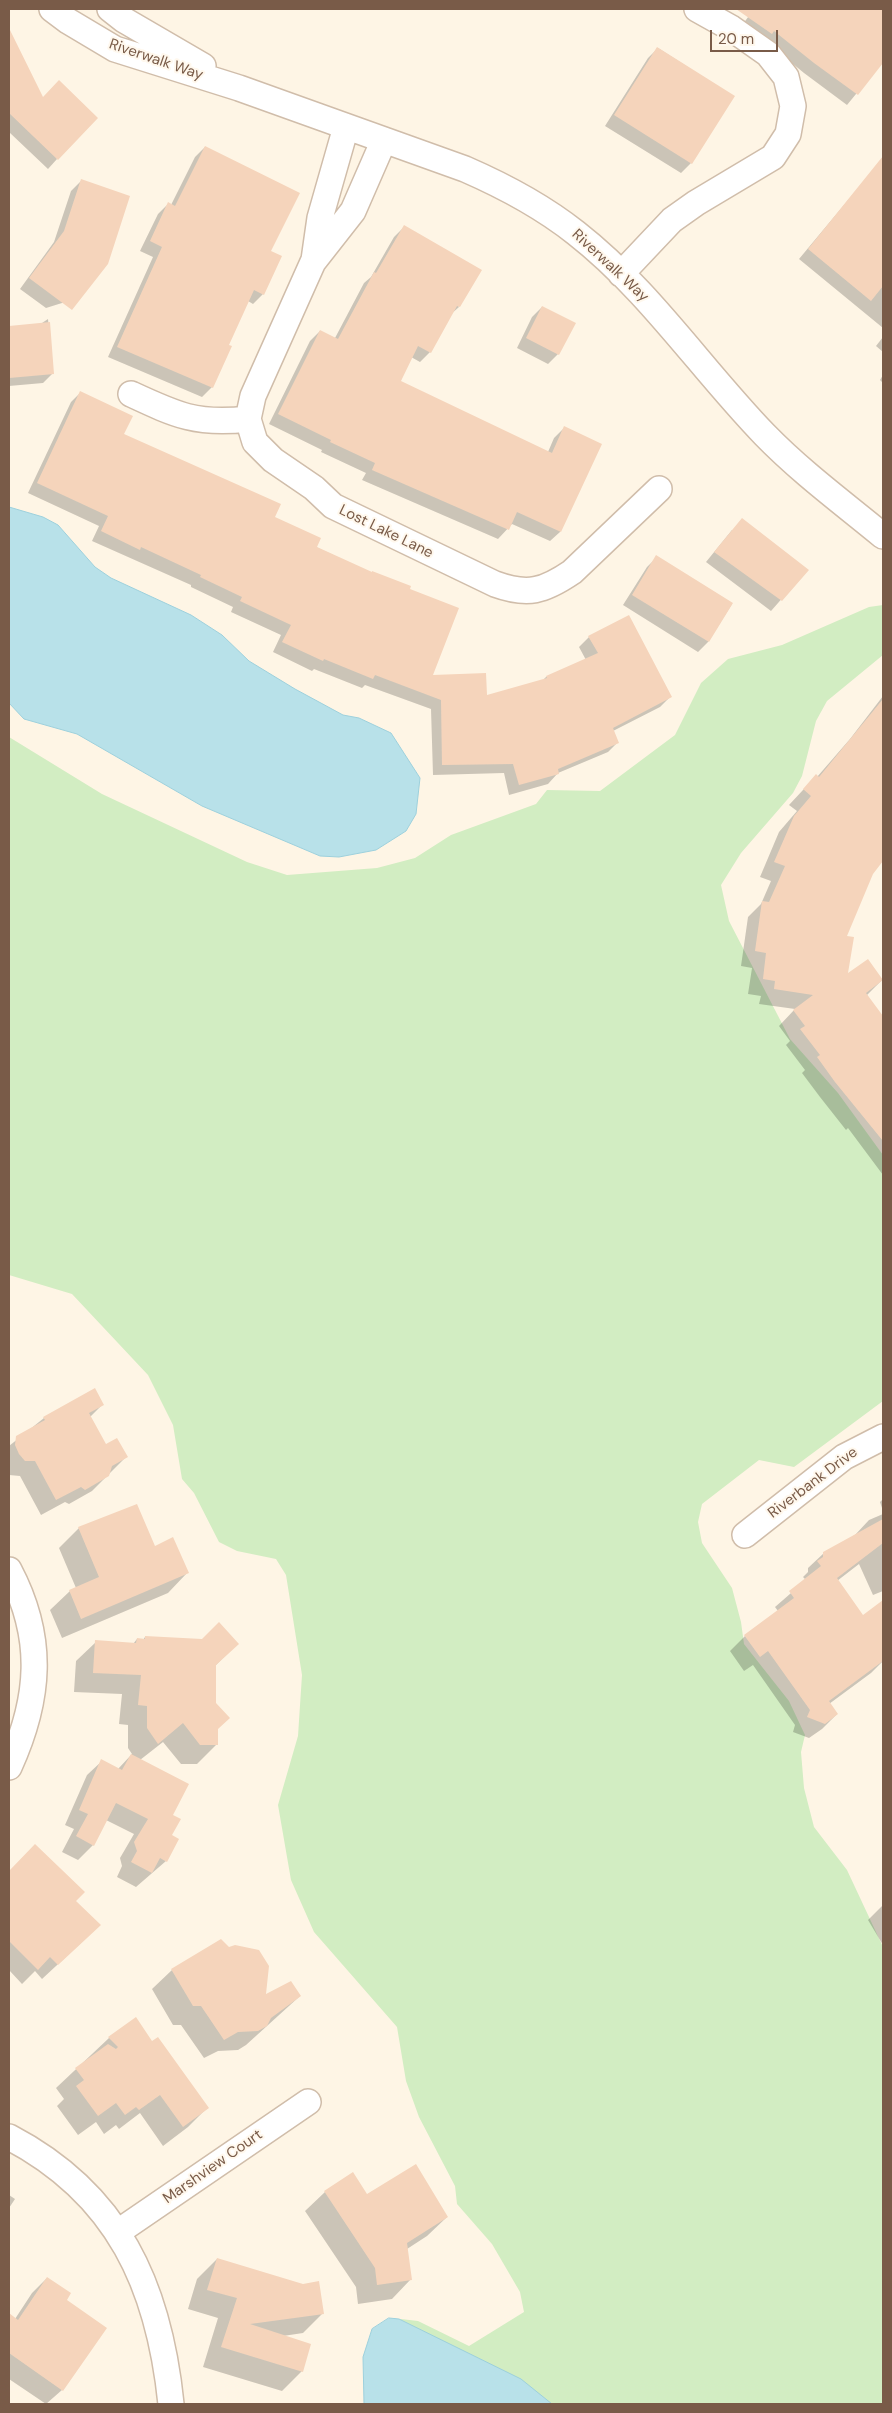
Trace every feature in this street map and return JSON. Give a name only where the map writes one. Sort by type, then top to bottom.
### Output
[{"type":"street","name":"Riverwalk Way","points":[[52,9],[115,50],[239,88],[465,169],[523,197],[576,233],[622,274],[665,320],[727,394],[766,436],[808,475],[883,536]]},
{"type":"street","name":"Riverwalk Way","points":[[110,9],[124,20],[239,88]]},
{"type":"street","points":[[622,274],[672,220],[696,203],[773,157],[788,134],[792,106],[786,78],[768,54],[731,28],[697,9]]},
{"type":"street","points":[[314,262],[320,218],[346,127]]},
{"type":"street","points":[[130,394],[179,416],[191,419],[231,421],[248,419],[253,396],[314,262],[352,211],[384,140]]},
{"type":"street","name":"Lost Lake Lane","points":[[248,419],[255,442],[273,460],[314,488],[333,506],[513,591],[526,592],[542,589],[572,572],[659,489]]},
{"type":"street","name":"Riverbank Drive","points":[[745,1535],[844,1457],[883,1437]]},
{"type":"street","points":[[9,1570],[28,1613],[34,1641],[35,1668],[33,1694],[27,1720],[9,1767]]},
{"type":"street","name":"Marshview Court","points":[[118,2232],[308,2102]]},
{"type":"street","points":[[9,2137],[54,2165],[101,2210],[118,2232],[138,2267],[160,2329],[167,2362],[171,2404]]},
{"type":"green space","points":[[883,605],[883,655],[827,701],[816,721],[802,776],[793,793],[741,853],[721,885],[729,921],[790,1039],[838,1093],[883,1155],[883,1401],[794,1467],[759,1460],[702,1504],[698,1522],[702,1543],[732,1588],[741,1622],[744,1644],[789,1701],[805,1735],[801,1752],[804,1788],[814,1827],[847,1870],[883,1947],[883,2404],[377,2404],[385,2325],[401,2319],[418,2321],[469,2346],[524,2312],[520,2292],[492,2244],[457,2204],[455,2186],[419,2117],[406,2081],[397,2027],[314,1932],[291,1880],[278,1805],[298,1736],[302,1675],[286,1575],[276,1559],[237,1551],[219,1542],[194,1493],[182,1479],[173,1425],[148,1375],[72,1294],[9,1275],[9,737],[102,794],[247,862],[287,875],[377,868],[415,858],[451,835],[536,804],[547,790],[600,791],[675,735],[701,683],[728,659],[782,645],[869,607]]},
{"type":"water","points":[[9,507],[43,517],[58,525],[95,567],[111,578],[191,615],[222,635],[249,661],[295,689],[343,715],[359,718],[391,733],[420,778],[416,814],[406,831],[376,850],[339,857],[320,856],[202,806],[77,734],[24,719],[9,703]]},
{"type":"water","points":[[389,2318],[399,2319],[521,2379],[552,2404],[364,2404],[363,2357],[372,2329]]},
{"type":"building","points":[[736,9],[883,9],[883,63],[858,95],[774,31],[772,34]]},
{"type":"building","points":[[9,28],[43,97],[59,80],[98,118],[58,160],[9,113]]},
{"type":"building","points":[[657,47],[735,96],[692,164],[614,115]]},
{"type":"building","points":[[205,146],[300,193],[271,251],[282,256],[264,295],[254,290],[229,345],[232,346],[213,388],[117,347],[162,247],[150,241],[168,202],[175,206]]},
{"type":"building","points":[[883,156],[883,286],[871,301],[808,249]]},
{"type":"building","points":[[81,179],[130,196],[108,264],[72,310],[29,278],[64,231]]},
{"type":"building","points":[[404,225],[482,270],[460,307],[457,306],[431,353],[418,346],[401,381],[552,453],[564,426],[602,444],[561,532],[517,512],[509,530],[372,470],[375,463],[330,442],[331,440],[278,414],[320,330],[338,339],[374,272],[376,273]]},
{"type":"building","points":[[542,306],[576,323],[559,355],[526,338]]},
{"type":"building","points":[[50,322],[54,374],[9,378],[9,326]]},
{"type":"building","points":[[80,391],[133,416],[124,434],[281,504],[275,517],[321,538],[317,547],[372,572],[411,586],[410,589],[459,608],[433,675],[486,673],[487,695],[547,678],[546,676],[598,653],[588,636],[629,615],[672,697],[613,728],[619,743],[558,769],[559,774],[519,785],[513,764],[442,765],[441,700],[375,675],[373,679],[324,659],[323,661],[282,642],[291,625],[240,601],[242,597],[200,577],[201,575],[141,547],[140,550],[101,531],[108,516],[37,483]]},
{"type":"building","points":[[742,518],[809,570],[782,601],[714,552]]},
{"type":"building","points":[[656,555],[733,603],[709,642],[632,595]]},
{"type":"building","points":[[883,699],[883,861],[873,874],[847,936],[854,937],[848,973],[868,959],[883,980],[866,993],[883,1016],[883,1141],[835,1082],[817,1057],[820,1055],[800,1029],[805,1026],[793,1010],[813,995],[774,989],[775,981],[763,979],[766,953],[755,951],[762,901],[769,902],[785,866],[774,862],[794,816],[811,796],[803,789],[816,774],[819,777]]},
{"type":"building","points":[[95,1388],[104,1405],[89,1413],[106,1444],[117,1438],[128,1457],[112,1466],[109,1476],[85,1490],[81,1487],[56,1500],[35,1461],[25,1461],[19,1454],[15,1445],[16,1436],[45,1420],[43,1417]]},
{"type":"building","points":[[137,1504],[155,1546],[173,1537],[189,1573],[81,1619],[69,1590],[99,1577],[78,1527]]},
{"type":"building","points":[[883,1519],[883,1543],[837,1578],[863,1615],[883,1600],[883,1661],[829,1701],[838,1714],[825,1724],[807,1717],[810,1710],[768,1651],[760,1657],[744,1635],[794,1598],[789,1591],[821,1566],[817,1561],[823,1557],[823,1552]]},
{"type":"building","points":[[219,1622],[239,1644],[216,1665],[216,1703],[230,1718],[218,1729],[218,1745],[200,1745],[183,1723],[158,1744],[147,1728],[147,1706],[138,1705],[141,1675],[93,1673],[95,1640],[136,1643],[137,1638],[145,1639],[145,1636],[202,1639]]},
{"type":"building","points":[[131,1754],[189,1784],[173,1815],[181,1819],[172,1835],[179,1839],[167,1862],[160,1858],[152,1873],[131,1862],[137,1851],[134,1842],[148,1819],[116,1803],[94,1846],[76,1836],[88,1814],[79,1810],[101,1759],[122,1770]]},
{"type":"building","points":[[35,1844],[85,1892],[76,1901],[101,1925],[58,1965],[50,1957],[38,1970],[9,1941],[9,1871]]},
{"type":"building","points":[[221,1939],[229,1947],[235,1945],[259,1950],[269,1966],[266,1994],[291,1981],[301,1996],[271,2018],[267,2026],[258,2031],[238,2032],[224,2040],[201,2006],[193,2006],[171,1969]]},
{"type":"building","points":[[136,2017],[152,2041],[158,2037],[209,2108],[183,2127],[160,2095],[139,2110],[136,2107],[125,2115],[116,2103],[98,2116],[76,2086],[84,2080],[75,2068],[108,2044],[116,2049],[118,2047],[108,2037]]},
{"type":"building","points":[[416,2164],[448,2217],[407,2243],[412,2280],[377,2285],[375,2268],[324,2191],[353,2172],[367,2194]]},
{"type":"building","points":[[217,2258],[303,2284],[319,2281],[324,2314],[250,2324],[311,2344],[303,2372],[221,2347],[237,2298],[207,2290]]},
{"type":"building","points":[[47,2277],[71,2293],[67,2300],[107,2328],[63,2391],[9,2353],[9,2313],[18,2320]]}]
